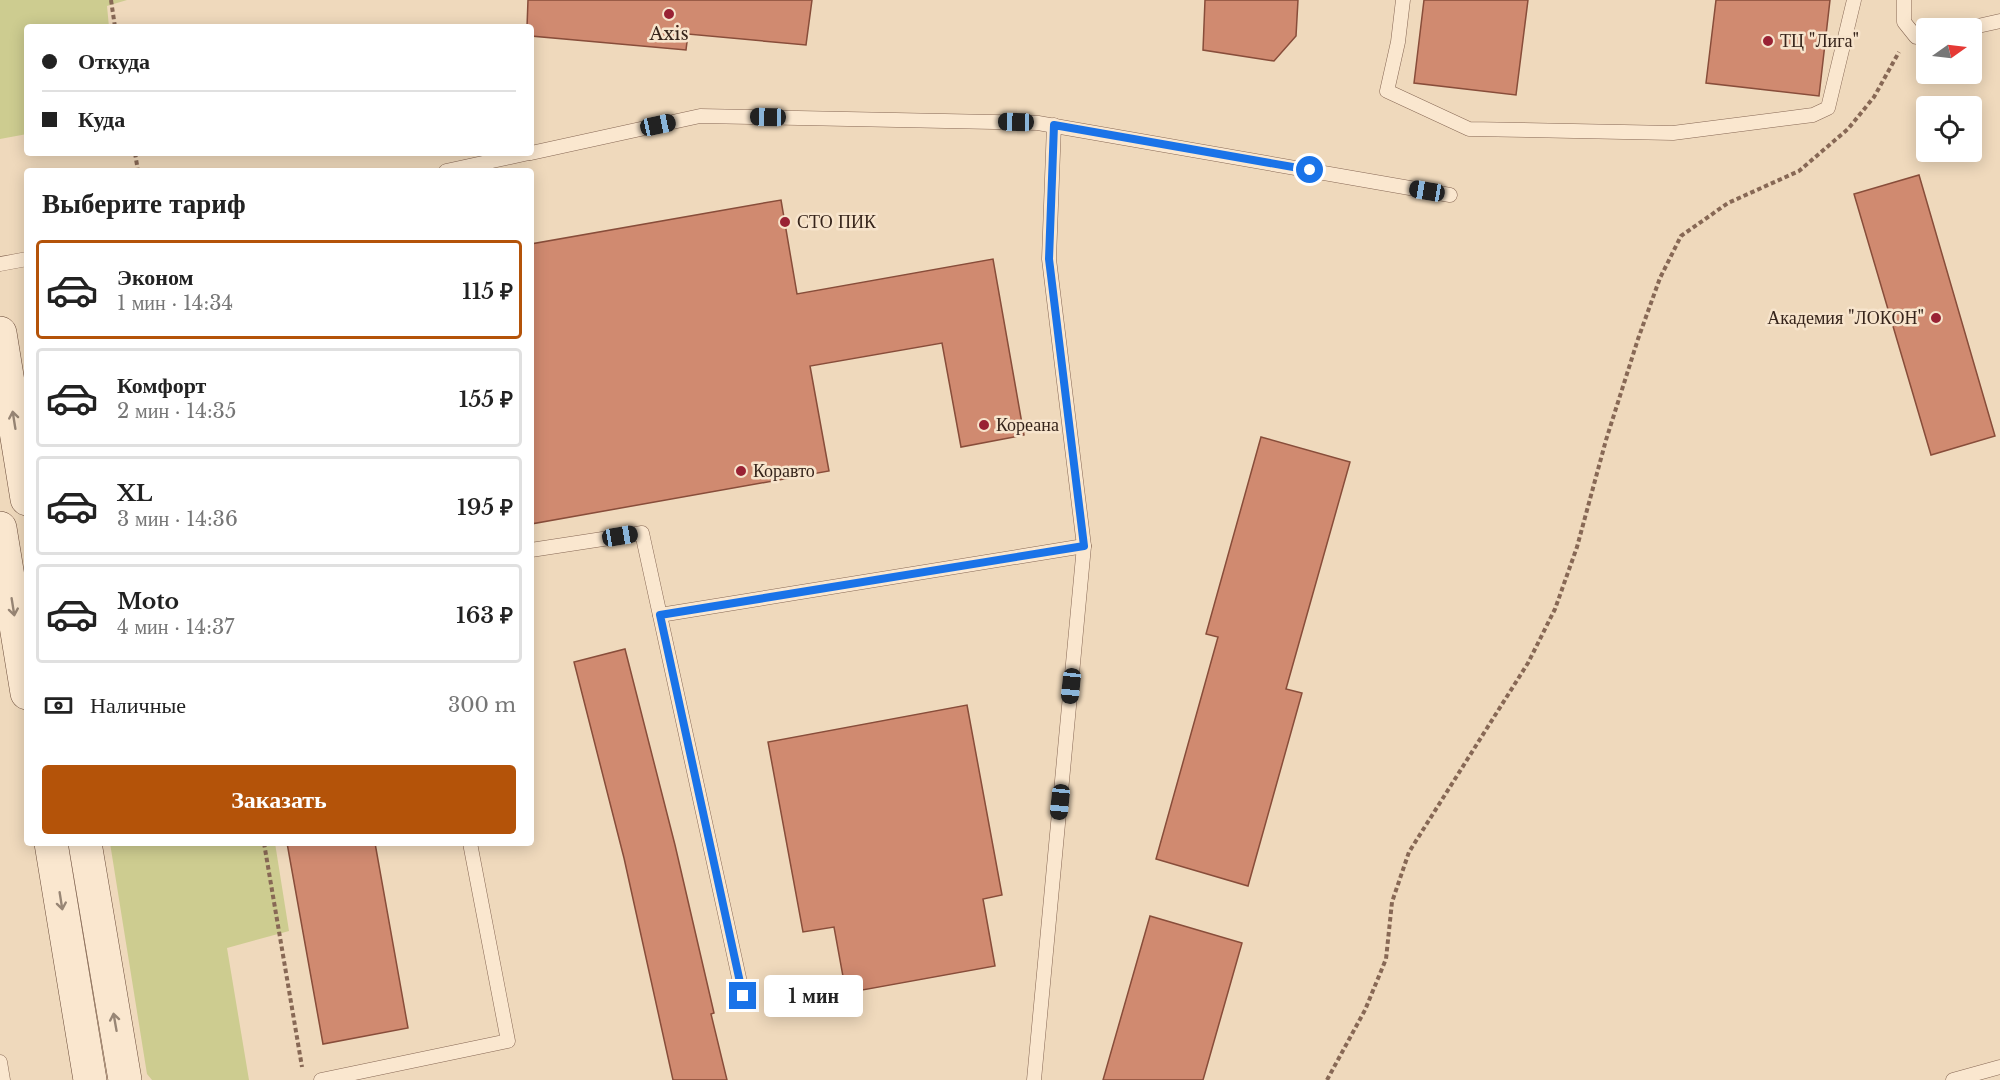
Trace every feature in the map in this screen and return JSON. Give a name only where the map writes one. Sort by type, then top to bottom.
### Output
[{"type":"main road","points":[[0,333],[24,481]]},
{"type":"main road","points":[[0,528],[24,675]]},
{"type":"main road","points":[[51,846],[90,1080]]},
{"type":"main road","points":[[86,846],[125,1080]]},
{"type":"lane","points":[[1403,0],[1398,42],[1387,91],[1469,129],[1673,133],[1813,115],[1828,108],[1854,0]]},
{"type":"lane","points":[[1904,0],[1904,22],[1916,37]]},
{"type":"lane","points":[[1982,25],[2000,21]]},
{"type":"lane","points":[[534,152],[700,116],[1038,123],[1450,195]]},
{"type":"lane","points":[[1034,1080],[1084,546],[1049,259],[1054,125]]},
{"type":"lane","points":[[460,168],[516,156]]},
{"type":"lane","points":[[0,264],[24,260]]},
{"type":"lane","points":[[534,550],[642,532],[743,996]]},
{"type":"lane","points":[[660,615],[1084,546]]},
{"type":"lane","points":[[321,1080],[508,1041],[471,846]]},
{"type":"lane","points":[[0,1062],[3,1080]]},
{"type":"lane","points":[[1953,1080],[2000,1067]]},
{"type":"path","points":[[111,0],[115,24]]},
{"type":"path","points":[[1326,1080],[1365,1010],[1386,959],[1392,902],[1409,852],[1528,663],[1555,609],[1577,547],[1606,440],[1638,339],[1660,278],[1681,236],[1728,203],[1798,171],[1848,129],[1874,97],[1910,31]]},
{"type":"path","points":[[265,846],[302,1069]]},
{"type":"shaded area","points":[[0,0],[127,0],[107,6],[109,24],[24,24],[24,135],[0,139]]},
{"type":"shaded area","points":[[110,846],[275,846],[289,931],[227,948],[249,1080],[152,1080],[147,1074]]},
{"type":"building","name":"Axis","points":[[528,0],[812,0],[806,45],[688,34],[686,50],[534,36],[534,24],[527,24]]},
{"type":"building","points":[[1205,0],[1298,0],[1296,36],[1274,61],[1203,50]]},
{"type":"building","points":[[1424,0],[1528,0],[1516,95],[1414,83]]},
{"type":"building","name":"ТЦ \"Лига\"","points":[[1716,0],[1830,0],[1819,96],[1706,83]]},
{"type":"building","name":"Академия \"ЛОКОН\"","points":[[1919,175],[1995,436],[1931,455],[1854,194]]},
{"type":"building","points":[[781,200],[797,294],[993,259],[1024,435],[961,447],[942,343],[810,366],[829,471],[534,523],[534,243]]},
{"type":"building","points":[[1261,437],[1350,462],[1286,689],[1302,693],[1248,886],[1156,859],[1218,637],[1206,634]]},
{"type":"building","points":[[625,649],[675,845],[727,1080],[673,1080],[624,858],[574,662]]},
{"type":"building","points":[[967,705],[1002,895],[983,899],[995,966],[846,993],[834,927],[803,932],[768,742]]},
{"type":"building","points":[[288,846],[376,846],[408,1028],[323,1044]]},
{"type":"building","points":[[1150,916],[1242,943],[1203,1080],[1103,1080]]},
{"type":"place","name":"Axis","points":[[669,14]]},
{"type":"place","name":"ТЦ \"Лига\"","points":[[1768,41]]},
{"type":"place","name":"СТО ПИК","points":[[785,222]]},
{"type":"place","name":"Академия \"ЛОКОН\"","points":[[1936,318]]},
{"type":"place","name":"Кореана","points":[[984,425]]},
{"type":"place","name":"Коравто","points":[[741,471]]},
{"type":"route","points":[[743,996],[660,615],[1084,546],[1049,259],[1054,125],[1310,170]]}]
